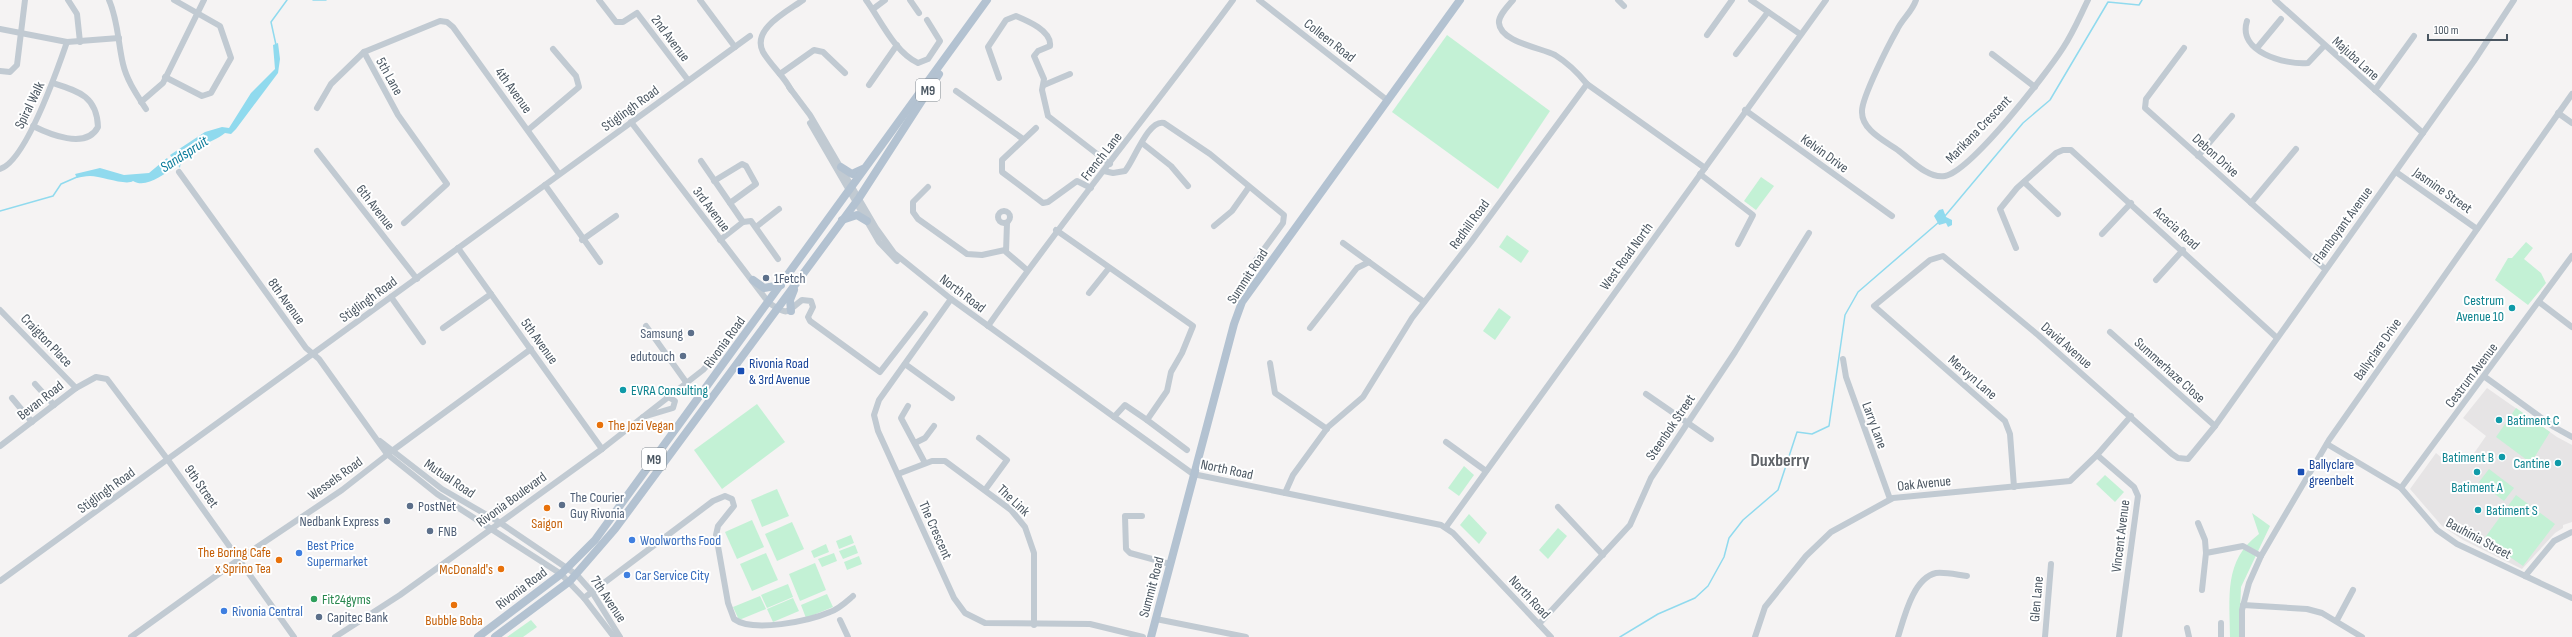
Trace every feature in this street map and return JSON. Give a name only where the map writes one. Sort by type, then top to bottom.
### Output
[{"type":"main road","name":"Rivonia Road","points":[[478,637],[562,574],[595,540],[769,303],[987,0]]},
{"type":"main road","name":"Summit Road","points":[[1151,637],[1193,474],[1234,324],[1242,302],[1460,0]]},
{"type":"main road","name":"Rivonia Road","points":[[496,637],[577,575],[615,529],[811,260],[857,200],[961,35]]},
{"type":"main road","points":[[841,167],[852,174],[866,167]]},
{"type":"main road","points":[[841,221],[848,217],[857,216],[867,221]]},
{"type":"main road","points":[[791,311],[791,296],[809,270],[811,260]]},
{"type":"main road","points":[[752,280],[764,288],[781,285]]},
{"type":"street","points":[[0,71],[8,73],[16,68],[26,0]]},
{"type":"street","points":[[68,0],[77,14],[80,42]]},
{"type":"street","points":[[109,0],[119,38],[125,71],[146,109]]},
{"type":"street","points":[[166,77],[204,97],[210,94],[230,64],[231,54],[222,29],[217,23],[174,0]]},
{"type":"street","points":[[141,102],[153,93],[166,77],[204,0]]},
{"type":"street","name":"2nd Avenue","points":[[600,0],[616,22],[623,22],[637,13],[688,80]]},
{"type":"street","points":[[700,0],[735,46]]},
{"type":"street","name":"North Road","points":[[803,0],[765,29],[760,40],[763,52],[789,87],[850,189],[883,240],[912,270],[951,300],[1193,474],[1436,523],[1446,527],[1551,637]]},
{"type":"street","points":[[866,0],[897,45],[908,57],[918,63],[923,62],[939,43],[940,39],[927,20]]},
{"type":"street","points":[[873,9],[885,0]]},
{"type":"street","points":[[910,0],[919,13]]},
{"type":"street","name":"French Lane","points":[[988,326],[1056,230],[1110,164],[1233,0]]},
{"type":"street","name":"Colleen Road","points":[[1259,0],[1388,100]]},
{"type":"street","points":[[1513,0],[1500,18],[1499,24],[1503,31],[1521,44],[1555,55],[1575,69],[1587,84],[1705,168]]},
{"type":"street","points":[[1618,0],[1624,6]]},
{"type":"street","points":[[1707,35],[1732,0]]},
{"type":"street","points":[[1751,0],[1800,34]]},
{"type":"street","name":"West Road North","points":[[1446,527],[1705,168],[1745,110],[1826,0]]},
{"type":"street","name":"Marikana Crescent","points":[[1916,0],[1912,10],[1897,29],[1862,111],[1864,122],[1871,131],[1924,170],[1935,176],[1944,176],[1955,172],[1987,142],[2035,87],[2063,48],[2088,0]]},
{"type":"street","name":"Majuba Lane","points":[[2275,0],[2324,46],[2423,133]]},
{"type":"street","name":"Flamboyant Avenue","points":[[2185,460],[2194,454],[2325,268],[2396,172],[2474,61],[2514,0]]},
{"type":"street","points":[[1736,54],[1768,12]]},
{"type":"street","points":[[999,78],[988,47],[1006,20],[1016,16],[1039,28],[1050,39],[1050,46],[1038,51],[1034,56],[1044,79],[1042,90],[1048,116],[1110,164]]},
{"type":"street","points":[[2257,48],[2281,19]]},
{"type":"street","name":"5th Lane","points":[[404,223],[447,184],[398,115],[364,52],[440,21],[448,22]]},
{"type":"street","points":[[2248,21],[2246,34],[2257,48],[2275,60],[2304,63],[2310,61],[2324,46]]},
{"type":"street","name":"4th Avenue","points":[[448,22],[559,174]]},
{"type":"street","points":[[0,29],[67,42],[119,38]]},
{"type":"street","name":"Stiglingh Road","points":[[0,581],[750,36]]},
{"type":"street","points":[[2374,90],[2414,36]]},
{"type":"street","name":"Spiral Walk","points":[[0,169],[10,164],[33,126],[53,83],[67,42]]},
{"type":"street","points":[[868,84],[897,45]]},
{"type":"street","name":"Debon Drive","points":[[2184,48],[2146,99],[2145,107],[2325,268]]},
{"type":"street","points":[[528,130],[579,88],[576,76],[553,49]]},
{"type":"street","points":[[780,74],[814,50],[823,52],[845,73]]},
{"type":"street","points":[[317,108],[331,84],[364,52]]},
{"type":"street","points":[[1992,54],[2035,87]]},
{"type":"street","points":[[1044,85],[1070,74]]},
{"type":"street","points":[[33,126],[56,136],[72,138],[83,138],[98,129],[96,116],[86,95],[53,83]]},
{"type":"street","name":"Redhill Road","points":[[1286,493],[1293,475],[1327,429],[1363,397],[1397,340],[1424,302],[1471,242],[1587,84]]},
{"type":"street","name":"North Road","points":[[789,87],[797,94],[841,167],[850,189]]},
{"type":"street","points":[[956,91],[1023,139]]},
{"type":"street","name":"Ballyclare Drive","points":[[2242,637],[2243,605],[2249,583],[2261,556],[2327,444],[2572,94]]},
{"type":"street","name":"Kelvin Drive","points":[[1745,110],[1892,216]]},
{"type":"street","points":[[2558,113],[2572,123]]},
{"type":"street","points":[[2198,156],[2232,116]]},
{"type":"street","name":"3rd Avenue","points":[[631,122],[769,303],[786,312],[791,311]]},
{"type":"street","points":[[1104,171],[1113,173],[1125,172],[1152,127],[1159,122],[1164,123],[1210,154],[1281,212],[1285,219],[1256,260]]},
{"type":"street","points":[[1036,128],[1002,160],[1001,168],[1006,177],[1040,202],[1048,202],[1077,181],[1091,188]]},
{"type":"street","points":[[1142,143],[1171,166],[1188,186]]},
{"type":"street","points":[[2251,203],[2296,149]]},
{"type":"street","name":"Acacia Road","points":[[2024,182],[2056,153],[2063,150],[2072,150],[2183,250],[2276,337]]},
{"type":"street","name":"6th Avenue","points":[[317,151],[417,279]]},
{"type":"street","points":[[701,161],[743,222]]},
{"type":"street","points":[[714,181],[737,165],[742,164],[746,166],[756,184],[730,203]]},
{"type":"street","name":"8th Avenue","points":[[179,172],[288,324],[389,453]]},
{"type":"street","name":"Jasmine Street","points":[[2396,172],[2477,229]]},
{"type":"street","points":[[1700,174],[1753,215],[1738,244]]},
{"type":"street","points":[[2016,248],[2000,209],[2024,182],[2058,214]]},
{"type":"street","points":[[545,185],[582,240],[600,262]]},
{"type":"street","points":[[928,187],[913,202],[913,212],[918,219],[967,254],[982,255],[1005,250]]},
{"type":"street","points":[[1214,226],[1232,211],[1249,187]]},
{"type":"street","name":"North Road","points":[[857,200],[867,221],[886,252],[902,265],[912,270]]},
{"type":"street","points":[[2102,234],[2131,203]]},
{"type":"street","points":[[756,227],[779,209]]},
{"type":"street","points":[[582,240],[616,216]]},
{"type":"street","points":[[720,240],[743,222],[751,221],[778,259]]},
{"type":"street","points":[[1007,223],[1005,250],[1008,255],[1027,270]]},
{"type":"street","points":[[1056,230],[1193,326],[1181,356],[1171,372],[1167,391],[1147,420]]},
{"type":"street","name":"Steenbok Street","points":[[1539,624],[1630,525],[1651,478],[1809,233]]},
{"type":"street","points":[[1343,243],[1424,302]]},
{"type":"street","name":"5th Avenue","points":[[458,248],[602,448]]},
{"type":"street","points":[[2156,280],[2183,250]]},
{"type":"street","name":"David Avenue","points":[[1930,260],[1940,256],[1945,257],[2178,458],[2185,460]]},
{"type":"street","name":"Cestrum Avenue","points":[[2401,488],[2485,377],[2572,256]]},
{"type":"street","name":"Mervyn Lane","points":[[1930,260],[1874,306],[2005,421],[2010,434],[2014,487]]},
{"type":"street","points":[[1310,328],[1357,268],[1369,262]]},
{"type":"street","points":[[1089,293],[1109,268]]},
{"type":"street","points":[[442,328],[491,294]]},
{"type":"street","points":[[392,297],[423,342]]},
{"type":"street","points":[[791,311],[802,300],[811,301],[813,307],[808,317],[810,321],[880,372],[925,314]]},
{"type":"street","name":"The Crescent","points":[[951,300],[877,403],[874,415],[878,431],[954,598],[965,613],[985,623],[1095,625],[1143,637]]},
{"type":"street","points":[[2539,302],[2572,326]]},
{"type":"street","name":"Craigton Place","points":[[0,310],[76,388]]},
{"type":"street","points":[[646,326],[686,382]]},
{"type":"street","name":"Summerhaze Close","points":[[2110,332],[2214,426]]},
{"type":"street","name":"Wessels Road","points":[[131,637],[238,560],[342,490],[389,453],[531,349]]},
{"type":"street","name":"Rivonia Boulevard","points":[[335,637],[400,595],[602,448],[713,359]]},
{"type":"street","name":"Larry Lane","points":[[1843,359],[1846,377],[1890,499]]},
{"type":"street","points":[[1270,363],[1275,393],[1327,429]]},
{"type":"street","points":[[905,364],[952,398]]},
{"type":"street","name":"9th Street","points":[[76,388],[96,377],[107,379],[168,460],[294,637]]},
{"type":"street","points":[[2485,377],[2554,427],[2572,437]]},
{"type":"street","points":[[35,384],[54,405]]},
{"type":"street","name":"Bevan Road","points":[[0,446],[76,388]]},
{"type":"street","points":[[1646,394],[1711,439]]},
{"type":"street","name":"Rivonia Boulevard","points":[[641,418],[673,408],[675,401],[667,396]]},
{"type":"street","points":[[12,398],[32,422]]},
{"type":"street","points":[[1114,417],[1125,405],[1187,450]]},
{"type":"street","points":[[908,406],[900,417],[925,463]]},
{"type":"street","name":"Oak Avenue","points":[[1756,637],[1765,607],[1822,538],[1890,499],[2070,481],[2097,455],[2131,416]]},
{"type":"street","points":[[915,443],[925,438],[934,426]]},
{"type":"street","points":[[979,438],[1007,460],[985,490]]},
{"type":"street","points":[[1446,442],[1486,471]]},
{"type":"street","name":"Bauhinia Street","points":[[2327,444],[2401,488],[2437,530],[2457,544],[2572,598]]},
{"type":"street","name":"Mutual Road","points":[[389,453],[439,492],[562,574],[570,581]]},
{"type":"street","name":"Vincent Avenue","points":[[2097,455],[2134,488],[2138,496],[2119,637]]},
{"type":"street","name":"The Link","points":[[898,474],[936,460],[945,462],[1017,515],[1030,538],[1034,553],[1034,625]]},
{"type":"street","name":"Mutual Road","points":[[439,492],[499,522],[577,575]]},
{"type":"street","points":[[584,598],[713,501],[728,496],[732,499],[734,506],[718,526],[716,535],[728,603],[734,619],[746,624],[790,623],[832,612],[853,596]]},
{"type":"street","points":[[1558,507],[1603,555]]},
{"type":"street","points":[[1142,516],[1124,516],[1126,549],[1130,553],[1170,564]]},
{"type":"street","points":[[2198,523],[2206,552],[2202,590]]},
{"type":"street","points":[[2525,576],[2554,541],[2572,532]]},
{"type":"street","points":[[2206,552],[2243,546],[2261,556]]},
{"type":"street","name":"Glen Lane","points":[[2045,637],[2051,564]]},
{"type":"street","points":[[1898,637],[1910,603],[1920,585],[1928,577],[1938,573],[1967,576]]},
{"type":"street","name":"7th Avenue","points":[[577,575],[592,592],[620,637]]},
{"type":"street","name":"7th Avenue","points":[[570,581],[614,637]]},
{"type":"street","points":[[2337,620],[2353,590]]},
{"type":"street","points":[[2243,605],[2307,609],[2337,620],[2362,637]]},
{"type":"street","points":[[1156,619],[1246,637]]},
{"type":"street","points":[[840,620],[848,637]]},
{"type":"street","points":[[2221,624],[2221,637]]},
{"type":"street","points":[[2187,628],[2189,637]]},
{"type":"shaded area","points":[[2487,388],[2557,437],[2572,445],[2572,522],[2563,525],[2563,528],[2555,533],[2522,569],[2463,540],[2442,526],[2410,489],[2436,453],[2449,464],[2460,451],[2470,459],[2486,436],[2463,418]]},
{"type":"green space","points":[[1447,35],[1550,111],[1498,189],[1392,112]]},
{"type":"green space","points":[[1761,177],[1774,186],[1756,210],[1744,201]]},
{"type":"green space","points":[[1507,235],[1529,251],[1521,263],[1499,247]]},
{"type":"green space","points":[[2526,242],[2533,248],[2524,259],[2541,273],[2546,283],[2528,305],[2495,280],[2508,258],[2512,258]]},
{"type":"green space","points":[[1499,308],[1511,317],[1495,340],[1483,331]]},
{"type":"green space","points":[[757,404],[785,442],[722,489],[694,450]]},
{"type":"green space","points":[[2516,408],[2550,432],[2531,463],[2496,437]]},
{"type":"green space","points":[[1464,466],[1474,475],[1459,496],[1448,488]]},
{"type":"green space","points":[[2489,469],[2514,488],[2504,501],[2479,482]]},
{"type":"green space","points":[[2105,475],[2124,492],[2115,502],[2096,484]]},
{"type":"green space","points":[[777,489],[789,516],[762,527],[751,500]]},
{"type":"green space","points":[[2516,495],[2555,524],[2523,566],[2484,539]]},
{"type":"green space","points":[[2252,513],[2270,526],[2241,587],[2239,637],[2230,637],[2229,608],[2231,581],[2234,568],[2239,556],[2247,545],[2259,534]]},
{"type":"green space","points":[[1469,514],[1487,533],[1479,544],[1460,525]]},
{"type":"green space","points":[[752,520],[764,547],[737,559],[725,532]]},
{"type":"green space","points":[[792,522],[804,549],[777,561],[765,534]]},
{"type":"green space","points":[[1558,528],[1567,536],[1548,559],[1539,550]]},
{"type":"green space","points":[[851,535],[854,543],[839,549],[836,541]]},
{"type":"green space","points":[[826,544],[829,552],[814,558],[811,551]]},
{"type":"green space","points":[[855,545],[858,553],[843,559],[839,551]]},
{"type":"green space","points":[[766,553],[778,580],[752,591],[740,564]]},
{"type":"green space","points":[[834,553],[837,561],[822,567],[818,559]]},
{"type":"green space","points":[[859,556],[862,564],[847,570],[844,562]]},
{"type":"green space","points":[[815,563],[826,590],[800,601],[789,574]]},
{"type":"green space","points":[[788,584],[793,597],[767,608],[761,595]]},
{"type":"green space","points":[[827,594],[833,607],[806,618],[801,605]]},
{"type":"green space","points":[[760,596],[766,609],[739,620],[733,607]]},
{"type":"green space","points":[[793,598],[799,611],[773,622],[767,609]]},
{"type":"green space","points":[[531,620],[537,627],[523,637],[507,637]]},
{"type":"water","points":[[278,43],[280,59],[278,73],[236,129],[231,134],[225,133],[191,151],[182,161],[180,168],[170,155],[205,132],[222,127],[229,128],[251,93],[275,69],[273,45]]},
{"type":"water","points":[[167,158],[174,168],[149,182],[119,182],[90,176],[77,178],[75,174],[100,168],[124,175],[149,173]]},
{"type":"water","points":[[1943,209],[1946,217],[1952,220],[1952,225],[1948,227],[1946,223],[1939,225],[1934,216],[1939,210]]},
{"type":"waterway","name":"Sandspruit","points":[[276,45],[271,22],[287,0]]},
{"type":"waterway","name":"Sandspruit","points":[[313,0],[326,0]]},
{"type":"waterway","points":[[1945,216],[2023,123],[2050,100],[2108,2],[2139,5],[2142,0]]},
{"type":"waterway","name":"Sandspruit","points":[[0,211],[53,196],[61,184],[77,177]]},
{"type":"waterway","points":[[1620,637],[1658,614],[1695,598],[1708,586],[1724,557],[1729,538],[1743,520],[1778,490],[1797,432],[1812,434],[1829,426],[1845,315],[1858,292],[1939,222]]},
{"type":"place","name":"1Fetch","points":[[766,278]]},
{"type":"place","name":"Cestrum Avenue 10","points":[[2512,308]]},
{"type":"place","name":"Samsung","points":[[691,333]]},
{"type":"place","name":"edutouch","points":[[683,356]]},
{"type":"place","name":"Rivonia Road & 3rd Avenue","points":[[741,371]]},
{"type":"place","name":"EVRA Consulting","points":[[623,390]]},
{"type":"place","name":"Batiment C","points":[[2499,420]]},
{"type":"place","name":"The Jozi Vegan","points":[[600,425]]},
{"type":"place","name":"Batiment B","points":[[2502,457]]},
{"type":"place","name":"Cantine","points":[[2558,463]]},
{"type":"place","name":"Ballyclare greenbelt","points":[[2301,472]]},
{"type":"place","name":"Batiment A","points":[[2477,472]]},
{"type":"place","name":"The Courier Guy Rivonia","points":[[562,505]]},
{"type":"place","name":"PostNet","points":[[410,506]]},
{"type":"place","name":"Saigon","points":[[547,508]]},
{"type":"place","name":"Batiment S","points":[[2478,510]]},
{"type":"place","name":"Nedbank Express","points":[[387,521]]},
{"type":"place","name":"FNB","points":[[430,531]]},
{"type":"place","name":"Woolworths Food","points":[[632,540]]},
{"type":"place","name":"Best Price Supermarket","points":[[299,553]]},
{"type":"place","name":"The Boring Cafe x Sprino Tea","points":[[279,560]]},
{"type":"place","name":"McDonald's","points":[[501,569]]},
{"type":"place","name":"Car Service City","points":[[627,575]]},
{"type":"place","name":"Fit24gyms","points":[[314,599]]},
{"type":"place","name":"Bubble Boba","points":[[454,605]]},
{"type":"place","name":"Rivonia Central","points":[[224,611]]},
{"type":"place","name":"Capitec Bank","points":[[319,617]]},
{"type":"district","name":"Duxberry","points":[[1780,460]]}]
